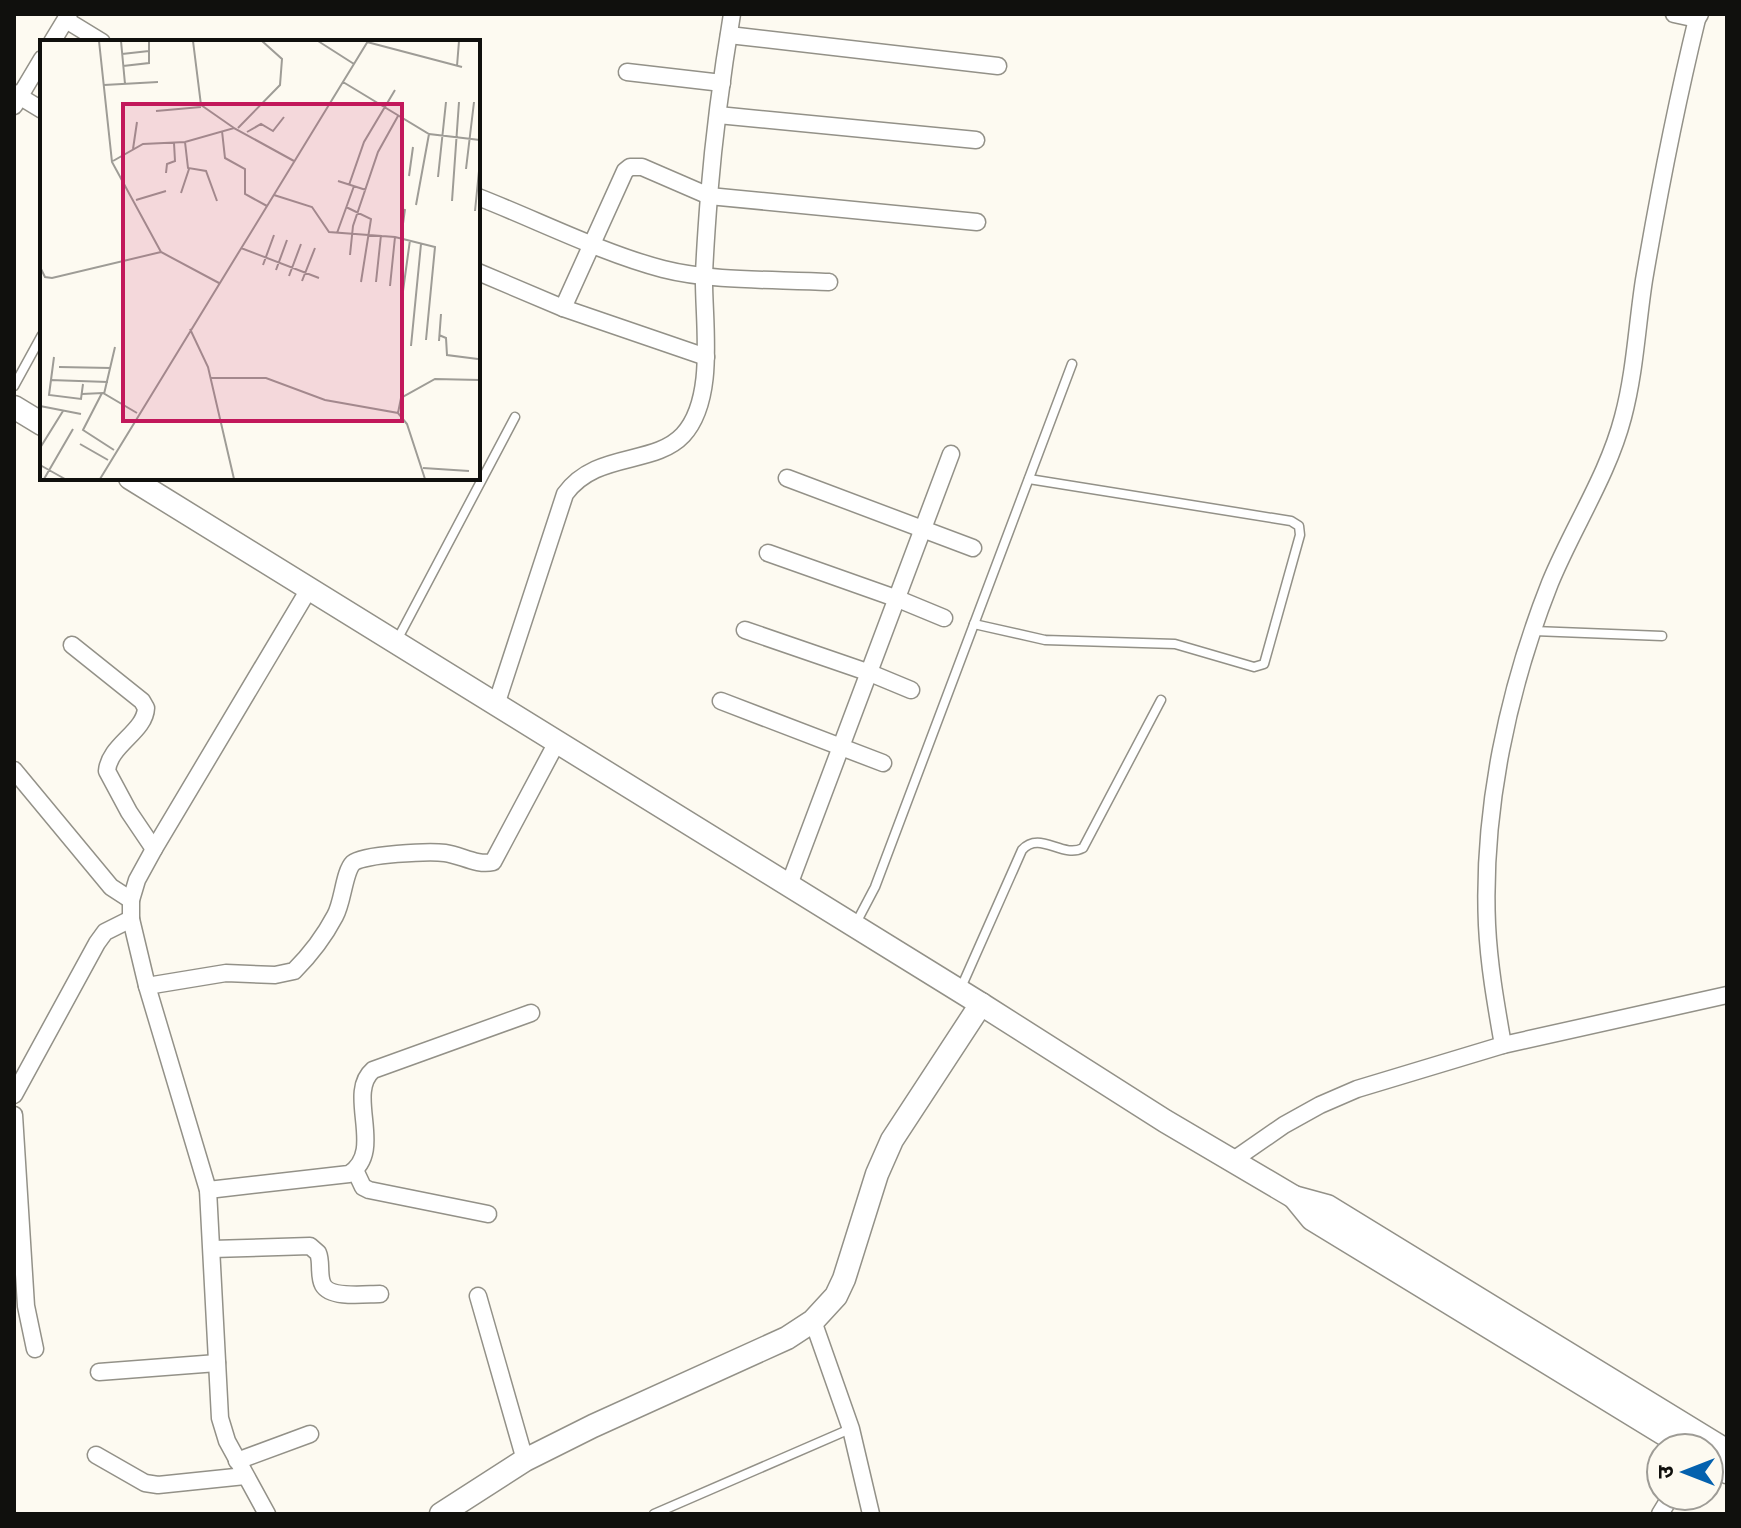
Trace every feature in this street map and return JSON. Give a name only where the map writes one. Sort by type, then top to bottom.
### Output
[{"type":"main road","points":[[14,407],[40,423]]},
{"type":"main road","points":[[133,480],[301,602],[396,643],[496,705],[554,748],[789,885],[859,917],[960,991],[1165,1121],[1294,1197],[1327,1206],[1727,1451]]},
{"type":"main road","points":[[441,1514],[525,1460],[787,1338],[829,1306],[844,1279],[877,1174],[892,1140],[981,1004]]},
{"type":"main road","points":[[1294,1197],[1312,1219],[1661,1432]]},
{"type":"street","points":[[496,705],[565,494],[583,474],[664,447],[682,436],[700,401],[706,357],[704,275],[709,196],[732,14]]},
{"type":"street","points":[[1503,1045],[1491,974],[1487,923],[1492,821],[1502,746],[1516,688],[1549,586],[1591,497],[1622,420],[1673,125],[1698,17],[1674,14]]},
{"type":"street","points":[[53,40],[64,16],[99,40]]},
{"type":"street","points":[[729,35],[998,66]]},
{"type":"street","points":[[40,62],[16,98],[40,109]]},
{"type":"street","points":[[627,72],[722,83]]},
{"type":"street","points":[[718,115],[976,140]]},
{"type":"street","points":[[563,308],[625,171],[630,167],[642,167],[709,196],[977,222]]},
{"type":"street","points":[[480,198],[666,270],[829,282]]},
{"type":"street","points":[[480,273],[563,308],[706,357]]},
{"type":"street","points":[[789,885],[951,454]]},
{"type":"street","points":[[787,478],[973,548]]},
{"type":"street","points":[[768,553],[944,618]]},
{"type":"street","points":[[267,1514],[241,1468],[220,1418],[208,1190],[147,986],[131,919],[131,900],[137,880],[154,849],[301,602]]},
{"type":"street","points":[[745,630],[911,690]]},
{"type":"street","points":[[72,645],[142,701],[146,708],[143,718],[112,754],[107,771],[154,849]]},
{"type":"street","points":[[721,701],[883,763]]},
{"type":"street","points":[[147,986],[226,973],[275,975],[294,971],[335,918],[343,900],[350,867],[355,861],[444,853],[481,863],[493,862],[554,748]]},
{"type":"street","points":[[14,770],[111,887],[131,900]]},
{"type":"street","points":[[14,1095],[97,943],[105,932],[131,919]]},
{"type":"street","points":[[1232,1161],[1284,1125],[1357,1089],[1503,1045],[1727,995]]},
{"type":"street","points":[[208,1190],[340,1176],[355,1170],[365,1151],[363,1090],[367,1076],[373,1070],[531,1013]]},
{"type":"street","points":[[14,1115],[26,1306],[35,1349]]},
{"type":"street","points":[[355,1170],[363,1187],[369,1190],[488,1214]]},
{"type":"street","points":[[212,1249],[310,1246],[315,1248],[320,1258],[321,1279],[328,1290],[335,1293],[380,1294]]},
{"type":"street","points":[[478,1296],[525,1460]]},
{"type":"street","points":[[813,1321],[851,1429],[871,1514]]},
{"type":"street","points":[[99,1372],[217,1363]]},
{"type":"street","points":[[96,1455],[145,1483],[158,1485],[241,1468],[310,1434]]},
{"type":"lane","points":[[14,386],[40,339]]},
{"type":"lane","points":[[859,917],[875,887],[1072,364]]},
{"type":"lane","points":[[396,643],[515,417]]},
{"type":"lane","points":[[974,624],[1045,640],[1175,644],[1254,667],[1264,664],[1300,535],[1299,526],[1291,521],[1029,479]]},
{"type":"lane","points":[[1534,631],[1662,636]]},
{"type":"lane","points":[[960,991],[1022,850],[1027,843],[1035,842],[1071,852],[1083,848],[1161,700]]},
{"type":"lane","points":[[654,1514],[851,1429]]}]
